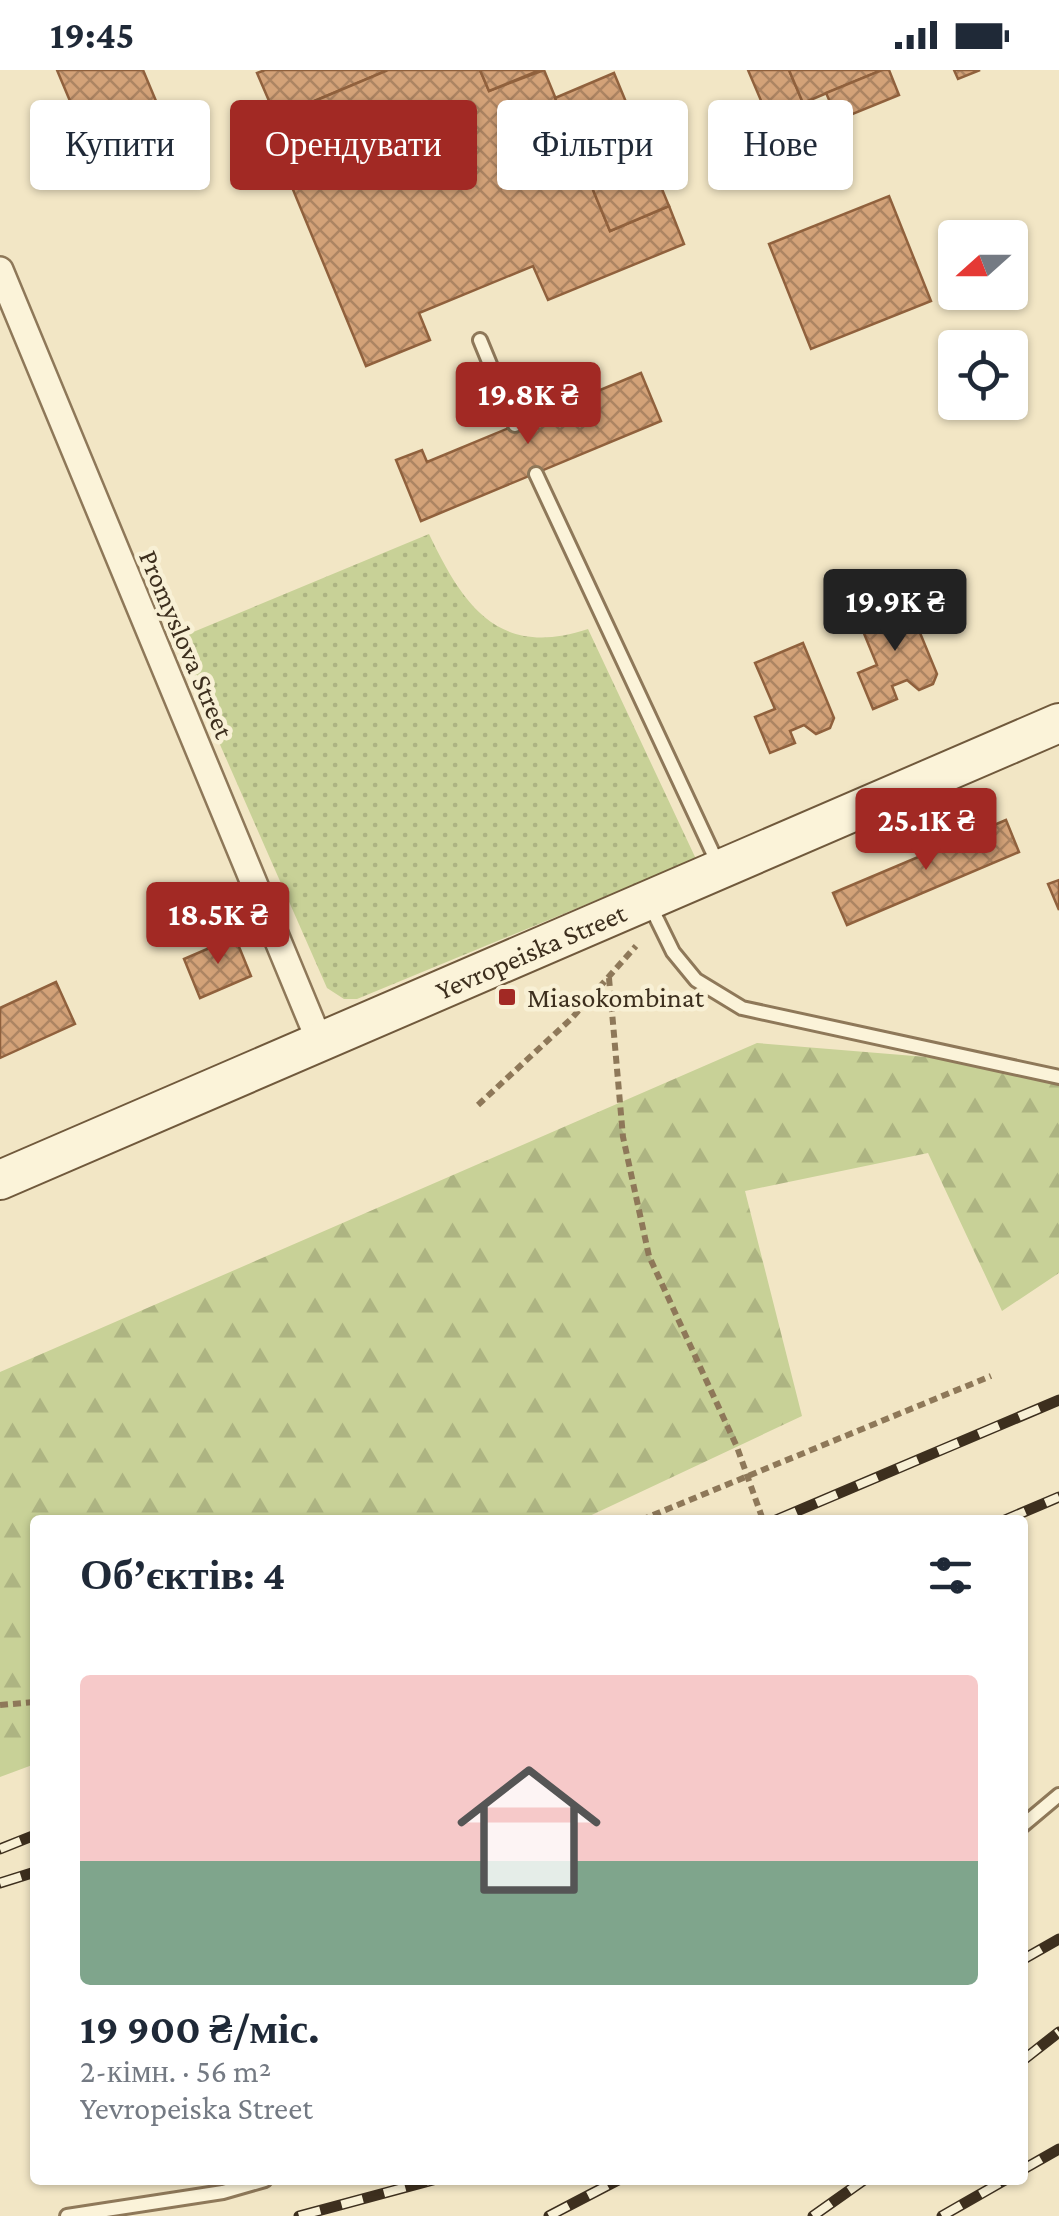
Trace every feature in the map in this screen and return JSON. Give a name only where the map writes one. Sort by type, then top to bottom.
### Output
[{"type":"main road","name":"Yevropeiska Street","points":[[5,1173],[319,1040],[653,910],[720,868],[1059,723]]},
{"type":"street","name":"Promyslova Street","points":[[0,270],[319,1040]]},
{"type":"lane","points":[[480,340],[515,425]]},
{"type":"lane","points":[[536,474],[720,868]]},
{"type":"lane","points":[[653,910],[673,952],[696,980],[742,1008],[1059,1077]]},
{"type":"lane","points":[[1028,1821],[1059,1795]]},
{"type":"lane","points":[[67,2216],[248,2185]]},
{"type":"path","points":[[478,1105],[609,978],[653,910]]},
{"type":"path","points":[[609,978],[624,1137],[649,1256],[749,1477],[761,1515]]},
{"type":"path","points":[[654,1515],[991,1376]]},
{"type":"path","points":[[0,1705],[30,1702]]},
{"type":"green space","points":[[429,534],[471,603],[507,631],[530,637],[588,629],[696,859],[357,999],[344,999],[327,988],[174,640]]},
{"type":"green space","points":[[757,1043],[1059,1068],[1059,1273],[1002,1311],[928,1153],[745,1191],[802,1416],[592,1515],[30,1515],[30,1766],[0,1777],[0,1372]]},
{"type":"building","points":[[57,70],[143,70],[156,100],[70,100]]},
{"type":"building","points":[[388,70],[317,100],[269,100],[257,73]]},
{"type":"building","points":[[388,70],[480,70],[489,91],[544,70],[556,100],[497,100],[497,190],[593,190],[610,231],[669,206],[684,244],[548,300],[533,266],[419,313],[430,340],[366,366],[293,190],[477,190],[477,100],[317,100]]},
{"type":"building","points":[[480,70],[540,70],[489,91]]},
{"type":"building","points":[[748,70],[789,70],[802,100],[761,100]]},
{"type":"building","points":[[789,70],[882,70],[810,100],[802,100]]},
{"type":"building","points":[[889,70],[899,95],[853,114],[853,100],[829,100],[826,93]]},
{"type":"building","points":[[954,70],[980,70],[958,79]]},
{"type":"building","points":[[614,73],[625,100],[556,100]]},
{"type":"building","points":[[593,190],[662,190],[669,206],[610,231]]},
{"type":"building","points":[[889,196],[931,301],[811,349],[769,244]]},
{"type":"building","points":[[641,373],[661,421],[421,521],[396,460],[422,450],[427,462]]},
{"type":"building","points":[[906,599],[937,674],[933,684],[919,690],[907,680],[892,686],[897,699],[873,709],[858,673],[877,665],[858,619]]},
{"type":"building","points":[[803,643],[834,718],[830,728],[816,734],[804,725],[790,731],[795,743],[770,753],[755,717],[775,709],[755,663]]},
{"type":"building","points":[[1006,820],[1019,852],[847,925],[833,893]]},
{"type":"building","points":[[1059,880],[1059,910],[1048,884]]},
{"type":"building","points":[[235,937],[251,976],[200,998],[184,959]]},
{"type":"building","points":[[56,982],[75,1024],[0,1058],[0,1008]]},
{"type":"railway","points":[[788,1515],[1059,1400]]},
{"type":"railway","points":[[1017,1515],[1059,1497]]},
{"type":"railway","points":[[0,1849],[30,1837]]},
{"type":"railway","points":[[0,1883],[30,1874]]},
{"type":"railway","points":[[1028,1957],[1059,1939]]},
{"type":"railway","points":[[1028,2056],[1059,2032]]},
{"type":"railway","points":[[1028,2167],[1059,2149]]},
{"type":"railway","points":[[299,2216],[414,2185]]},
{"type":"railway","points":[[549,2216],[608,2185]]},
{"type":"railway","points":[[813,2216],[857,2185]]},
{"type":"railway","points":[[942,2216],[996,2185]]},
{"type":"place","name":"Miasokombinat","points":[[507,997]]}]
